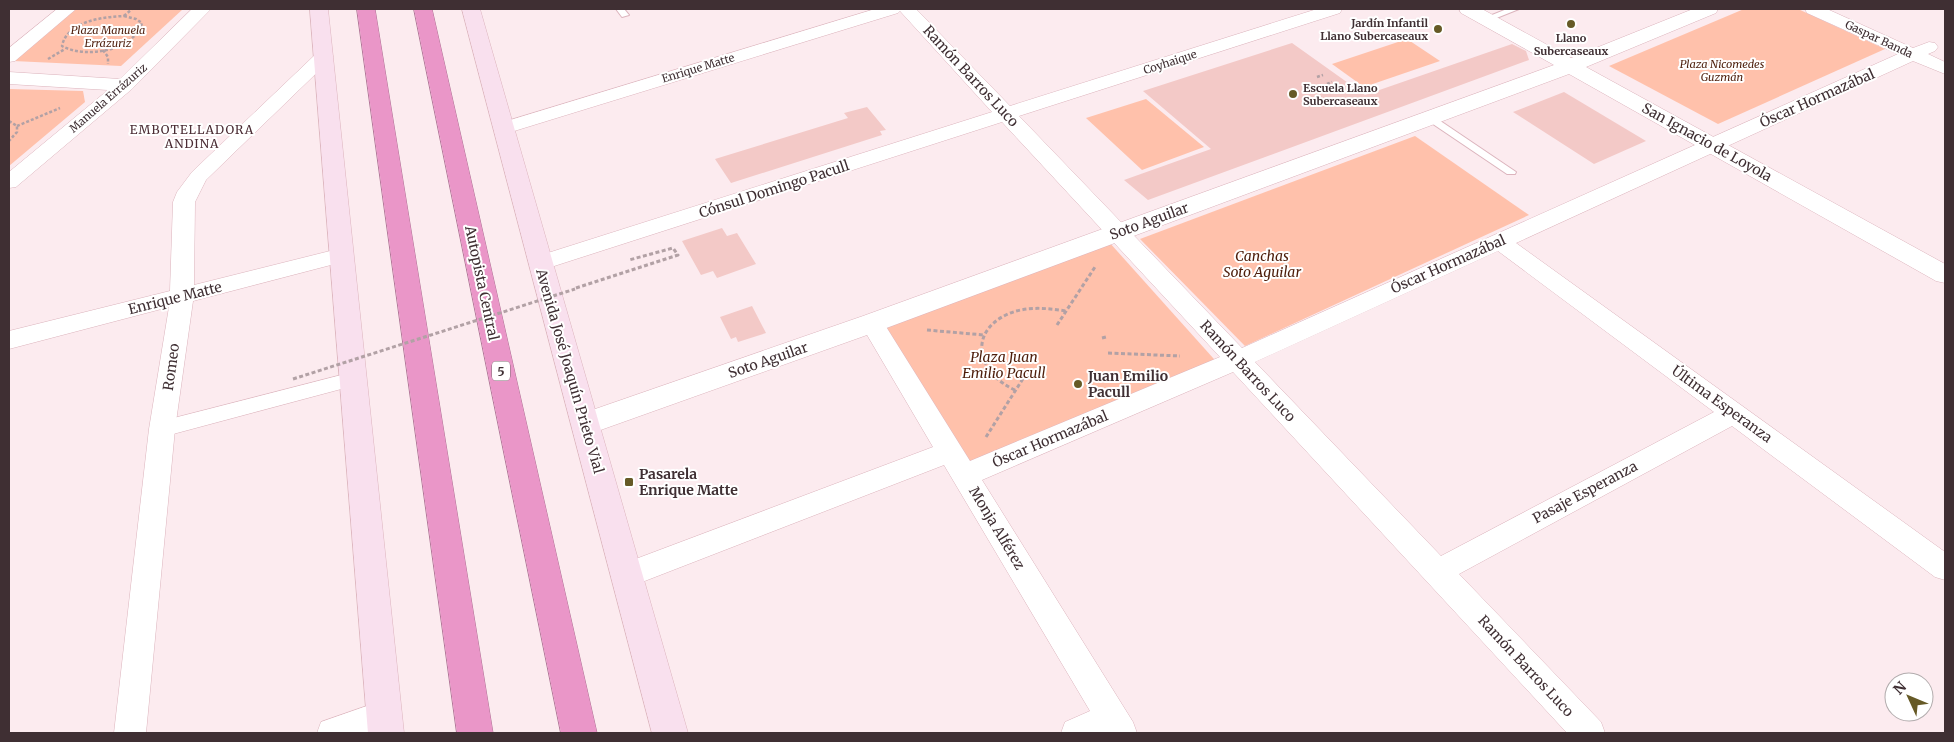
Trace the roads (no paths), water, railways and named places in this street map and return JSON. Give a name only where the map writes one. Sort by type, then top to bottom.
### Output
[{"type":"highway","points":[[366,9],[475,733]]},
{"type":"highway","name":"Autopista Central","points":[[423,9],[579,733]]},
{"type":"main road","points":[[319,9],[385,724]]},
{"type":"main road","name":"Avenida José Joaquín Prieto Vial","points":[[471,9],[670,733]]},
{"type":"street","points":[[9,56],[67,9]]},
{"type":"street","name":"Manuela Errázuriz","points":[[9,182],[125,85],[202,9]]},
{"type":"street","name":"Enrique Matte","points":[[504,128],[892,9]]},
{"type":"street","name":"Ramón Barros Luco","points":[[907,9],[1589,733]]},
{"type":"street","name":"Coyhaique","points":[[1007,115],[1334,9]]},
{"type":"street","name":"San Ignacio de Loyola","points":[[1468,9],[1945,275]]},
{"type":"street","name":"Soto Aguilar","points":[[585,424],[872,323],[1430,118],[1570,66],[1709,9]]},
{"type":"street","name":"Gaspar Banda","points":[[1813,9],[1929,52]]},
{"type":"street","name":"Gaspar Banda","points":[[1843,9],[1929,52],[1945,69]]},
{"type":"street","name":"Óscar Hormazábal","points":[[965,475],[1237,360],[1712,145],[1929,52]]},
{"type":"street","name":"Romeo","points":[[130,733],[162,429],[182,296],[184,202],[188,192],[199,176],[324,56]]},
{"type":"street","points":[[9,78],[125,85]]},
{"type":"street","name":"Cónsul Domingo Pacull","points":[[540,263],[1007,115]]},
{"type":"street","name":"Última Esperanza","points":[[1499,241],[1945,568]]},
{"type":"street","name":"Enrique Matte","points":[[9,340],[342,255]]},
{"type":"street","name":"Monja Alférez","points":[[872,323],[1116,725]]},
{"type":"street","points":[[162,429],[353,379]]},
{"type":"street","name":"Pasaje Esperanza","points":[[1437,572],[1734,413]]},
{"type":"street","points":[[627,575],[951,451]]},
{"type":"street","points":[[333,733],[385,724]]},
{"type":"street","points":[[1077,733],[1116,725]]},
{"type":"lane","points":[[1486,19],[1516,9]]},
{"type":"lane","points":[[1430,118],[1511,172]]},
{"type":"place","name":"Llano Subercaseaux","points":[[1571,24]]},
{"type":"place","name":"Jardín Infantil Llano Subercaseaux","points":[[1438,29]]},
{"type":"place","name":"Escuela Llano Subercaseaux","points":[[1293,94]]},
{"type":"place","name":"Juan Emilio Pacull","points":[[1078,384]]},
{"type":"place","name":"Pasarela Enrique Matte","points":[[629,482]]},
{"type":"district","name":"EMBOTELLADORA ANDINA","points":[[192,136]]},
{"type":"park label","name":"Plaza Manuela Errázuriz","points":[[108,36]]},
{"type":"park label","name":"Plaza Nicomedes Guzmán","points":[[1722,70]]},
{"type":"park label","name":"Canchas Soto Aguilar","points":[[1262,264]]},
{"type":"park label","name":"Plaza Juan Emilio Pacull","points":[[1004,366]]}]
